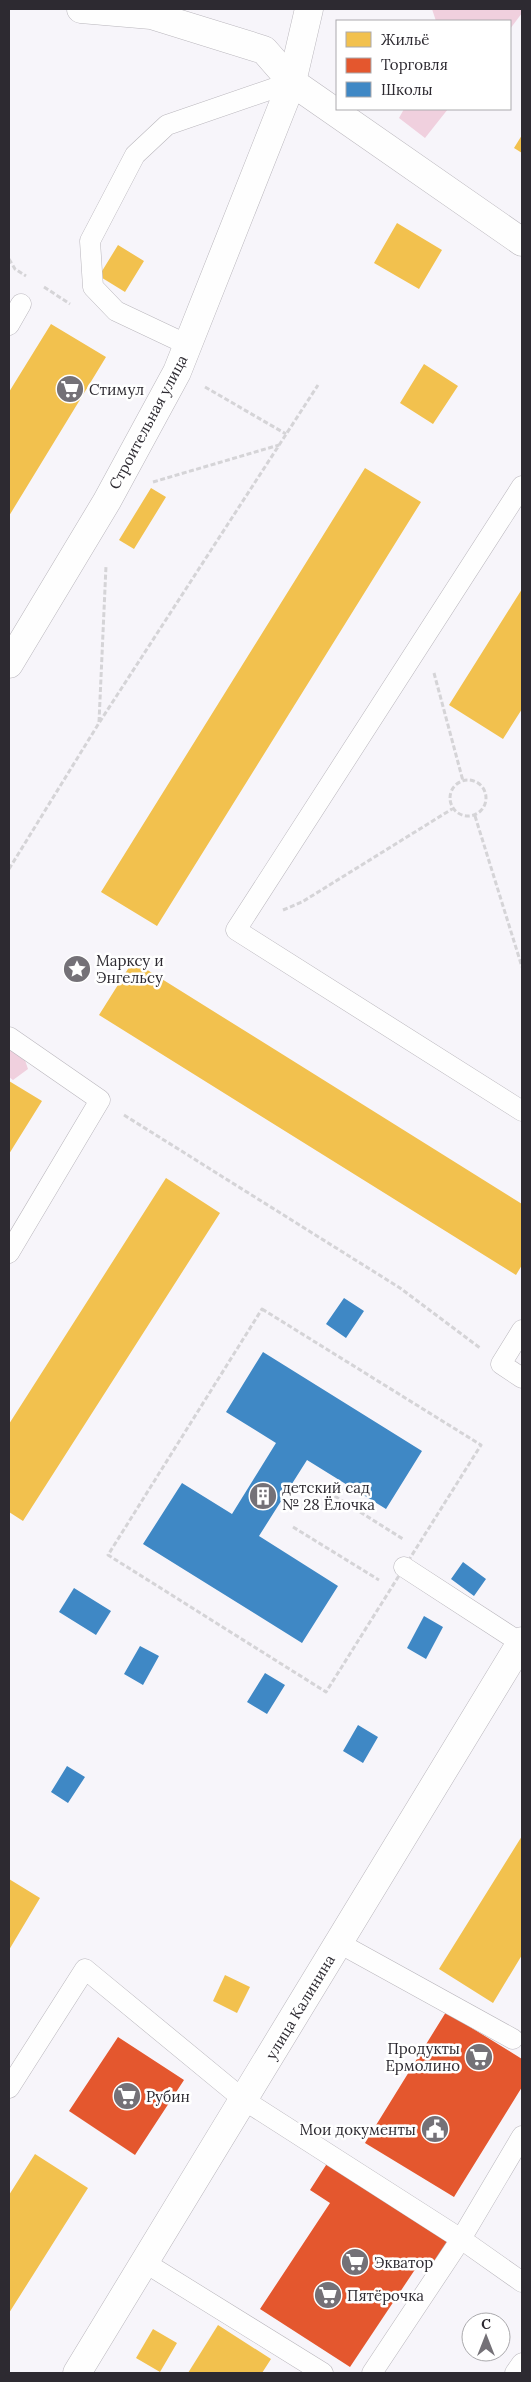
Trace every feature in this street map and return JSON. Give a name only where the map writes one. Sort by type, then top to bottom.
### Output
[{"type":"street","points":[[81,9],[150,15],[264,50],[292,82],[522,242]]},
{"type":"street","name":"Строительная улица","points":[[9,664],[107,501],[177,372],[292,82],[310,9]]},
{"type":"street","name":"улица Калинина","points":[[77,2373],[522,1642]]},
{"type":"lane","points":[[188,344],[116,311],[93,287],[90,241],[135,155],[168,126],[292,82]]},
{"type":"lane","points":[[9,325],[21,304]]},
{"type":"lane","points":[[522,486],[236,930],[522,1111]]},
{"type":"lane","points":[[9,1037],[100,1100],[9,1253]]},
{"type":"lane","points":[[522,1330],[501,1364],[522,1378]]},
{"type":"lane","points":[[404,1567],[522,1642]]},
{"type":"lane","points":[[339,1943],[519,2037]]},
{"type":"lane","points":[[9,2088],[85,1969],[244,2100],[461,2239],[522,2282]]},
{"type":"lane","points":[[372,2373],[461,2239],[522,2136]]},
{"type":"lane","points":[[144,2262],[323,2373]]},
{"type":"lane","points":[[516,2373],[522,2363]]},
{"type":"path","points":[[9,869],[99,723],[318,385]]},
{"type":"path","points":[[148,484],[280,445]]},
{"type":"path","points":[[99,723],[106,561]]},
{"type":"path","points":[[424,638],[463,781]]},
{"type":"path","points":[[466,779],[479,783],[486,794],[484,807],[475,816],[462,816],[452,809],[449,796],[455,785],[463,781],[466,779]]},
{"type":"path","points":[[236,930],[302,902],[452,809]]},
{"type":"path","points":[[475,816],[522,967]]},
{"type":"path","points":[[100,1100],[400,1288],[501,1364]]},
{"type":"path","points":[[262,1309],[481,1445],[404,1567],[326,1692],[108,1555],[262,1309]]},
{"type":"path","points":[[322,1488],[417,1547]]},
{"type":"path","points":[[293,1526],[391,1588]]},
{"type":"shaded area","points":[[432,9],[522,9],[522,13],[511,28],[511,20],[436,20]]},
{"type":"shaded area","points":[[403,110],[447,110],[425,138],[399,118]]},
{"type":"shaded area","points":[[9,1048],[24,1057],[28,1069],[13,1080],[9,1077]]},
{"type":"building: Жильё","points":[[522,135],[522,153],[514,148]]},
{"type":"building: Жильё","points":[[397,223],[442,250],[419,289],[374,263]]},
{"type":"building: Жильё","points":[[118,245],[144,261],[125,292],[99,276]]},
{"type":"building: Жильё","points":[[51,324],[106,357],[9,516],[9,392]]},
{"type":"building: Жильё","points":[[424,364],[458,386],[433,424],[400,403]]},
{"type":"building: Жильё","points":[[365,468],[421,502],[157,926],[101,892]]},
{"type":"building: Жильё","points":[[151,488],[166,497],[134,549],[119,540]]},
{"type":"building: Жильё","points":[[522,589],[522,709],[503,739],[449,705]]},
{"type":"building: Жильё","points":[[133,961],[522,1204],[522,1265],[516,1275],[99,1015]]},
{"type":"building: Жильё","points":[[9,1081],[42,1101],[9,1154]]},
{"type":"building: Жильё","points":[[166,1178],[220,1213],[23,1521],[9,1512],[9,1424]]},
{"type":"building: Жильё","points":[[522,1836],[522,1955],[493,2003],[439,1969]]},
{"type":"building: Жильё","points":[[9,1879],[40,1898],[9,1950]]},
{"type":"building: Жильё","points":[[225,1975],[250,1987],[237,2013],[213,2001]]},
{"type":"building: Жильё","points":[[35,2154],[88,2188],[9,2313],[9,2195]]},
{"type":"building: Жильё","points":[[218,2325],[271,2359],[262,2373],[188,2373]]},
{"type":"building: Жильё","points":[[153,2329],[177,2343],[160,2372],[136,2358]]},
{"type":"building: Торговля","points":[[446,2012],[522,2059],[522,2087],[454,2197],[365,2143]]},
{"type":"building: Торговля","name":"Рубин","points":[[118,2037],[184,2080],[135,2155],[69,2111]]},
{"type":"building: Торговля","name":"Экватор","points":[[328,2162],[448,2241],[432,2266],[422,2259],[350,2367],[260,2309],[330,2203],[310,2190]]},
{"type":"building: Школы","points":[[344,1298],[364,1311],[346,1338],[326,1324]]},
{"type":"building: Школы","name":"детский сад № 28 Ёлочка","points":[[263,1352],[422,1451],[386,1509],[307,1460],[259,1536],[338,1586],[302,1643],[143,1544],[182,1483],[232,1514],[276,1443],[226,1412]]},
{"type":"building: Школы","points":[[463,1562],[486,1579],[474,1596],[451,1579]]},
{"type":"building: Школы","points":[[74,1588],[111,1611],[96,1635],[59,1612]]},
{"type":"building: Школы","points":[[424,1616],[443,1627],[426,1659],[407,1648]]},
{"type":"building: Школы","points":[[140,1646],[159,1656],[143,1685],[124,1674]]},
{"type":"building: Школы","points":[[265,1673],[285,1685],[267,1714],[247,1702]]},
{"type":"building: Школы","points":[[358,1725],[378,1737],[363,1763],[343,1751]]},
{"type":"building: Школы","points":[[67,1766],[85,1777],[68,1803],[51,1792]]},
{"type":"place","name":"Стимул","points":[[70,389]]},
{"type":"place","name":"Марксу и Энгельсу","points":[[77,969]]},
{"type":"place","name":"детский сад № 28 Ёлочка","points":[[263,1496]]},
{"type":"place","name":"Продукты Ермолино","points":[[479,2057]]},
{"type":"place","name":"Рубин","points":[[127,2096]]},
{"type":"place","name":"Мои документы","points":[[435,2129]]},
{"type":"place","name":"Экватор","points":[[355,2262]]},
{"type":"place","name":"Пятёрочка","points":[[328,2295]]}]
